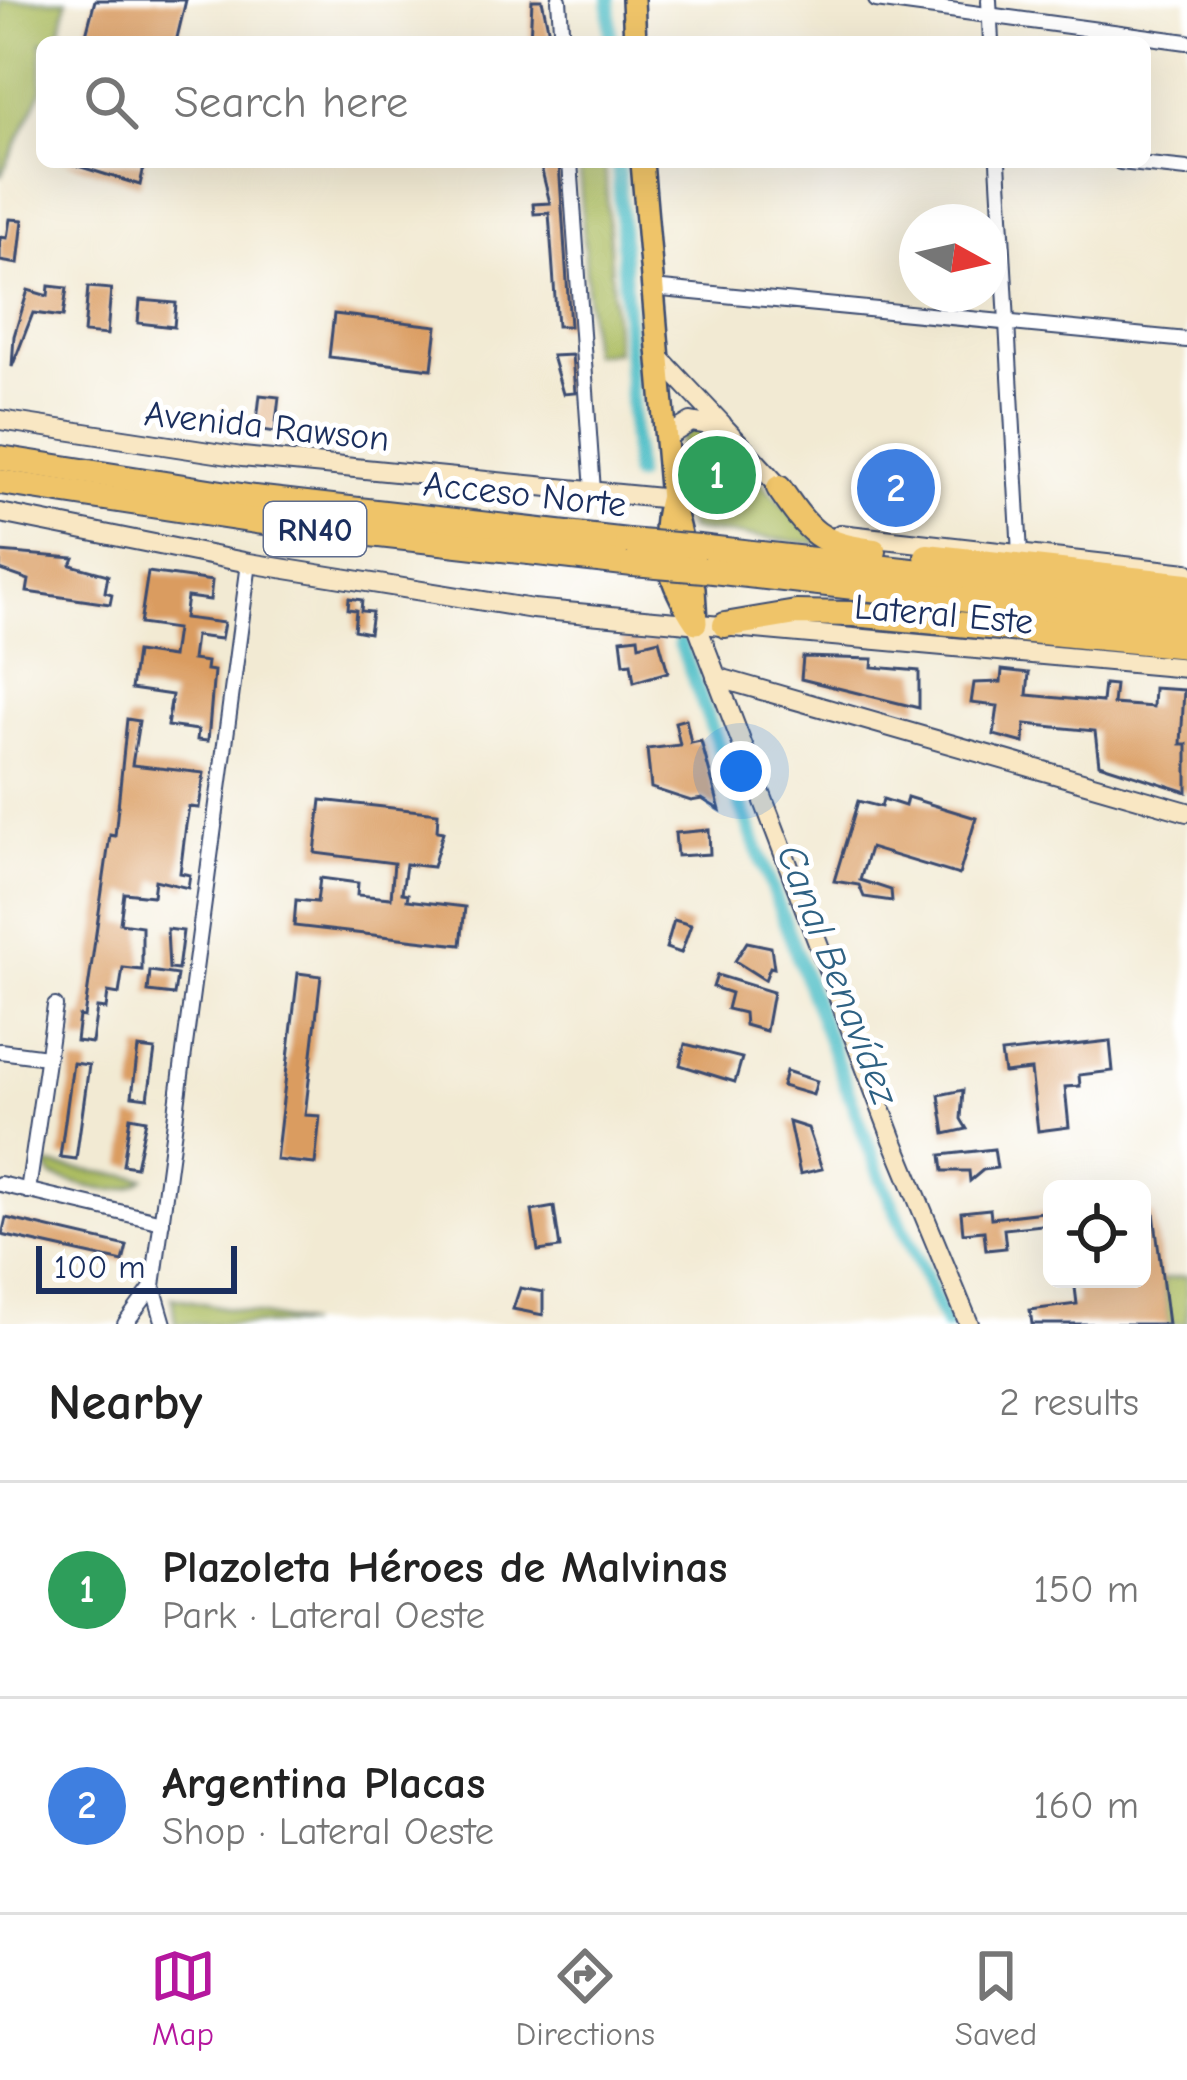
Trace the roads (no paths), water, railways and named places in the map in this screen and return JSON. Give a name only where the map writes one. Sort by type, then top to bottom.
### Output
[{"type":"highway","name":"Acceso Norte","points":[[0,458],[630,552]]},
{"type":"highway","name":"Acceso Norte","points":[[0,482],[279,524],[1187,602]]},
{"type":"highway","points":[[779,488],[806,526],[834,546],[1187,584]]},
{"type":"highway","name":"Acceso Norte","points":[[701,558],[1187,625]]},
{"type":"highway","points":[[725,625],[796,613],[853,614],[1187,646]]},
{"type":"main road","points":[[633,0],[635,36]]},
{"type":"main road","points":[[642,168],[671,499],[694,590],[695,623]]},
{"type":"street","points":[[559,0],[562,36]]},
{"type":"street","points":[[876,0],[990,8],[1187,42]]},
{"type":"street","points":[[1151,166],[1187,170]]},
{"type":"street","points":[[570,168],[593,490]]},
{"type":"street","points":[[998,168],[1019,554]]},
{"type":"street","points":[[652,287],[1187,340]]},
{"type":"street","points":[[658,356],[779,488],[830,532],[1187,573]]},
{"type":"street","name":"Avenida Rawson","points":[[0,420],[219,454],[671,499]]},
{"type":"street","points":[[665,438],[691,422],[725,428]]},
{"type":"street","points":[[0,513],[249,563],[533,609],[695,623],[892,1140],[969,1324]]},
{"type":"street","points":[[164,1324],[153,1286],[249,563]]},
{"type":"street","name":"Lateral Este","points":[[695,623],[1187,668]]},
{"type":"street","points":[[716,677],[1187,812]]},
{"type":"street","points":[[28,1191],[55,1006]]},
{"type":"street","points":[[0,1051],[47,1058]]},
{"type":"street","points":[[0,1184],[162,1222]]},
{"type":"street","points":[[125,1324],[153,1286]]},
{"type":"waterway","name":"Canal Benavídez","points":[[609,0],[611,36]]},
{"type":"waterway","name":"Canal Benavídez","points":[[618,168],[635,475]]},
{"type":"waterway","name":"Canal Benavídez","points":[[680,643],[881,1179],[946,1324]]},
{"type":"place","name":"Plazoleta Héroes de Malvinas","points":[[717,475]]},
{"type":"place","name":"Argentina Placas","points":[[896,488]]}]
